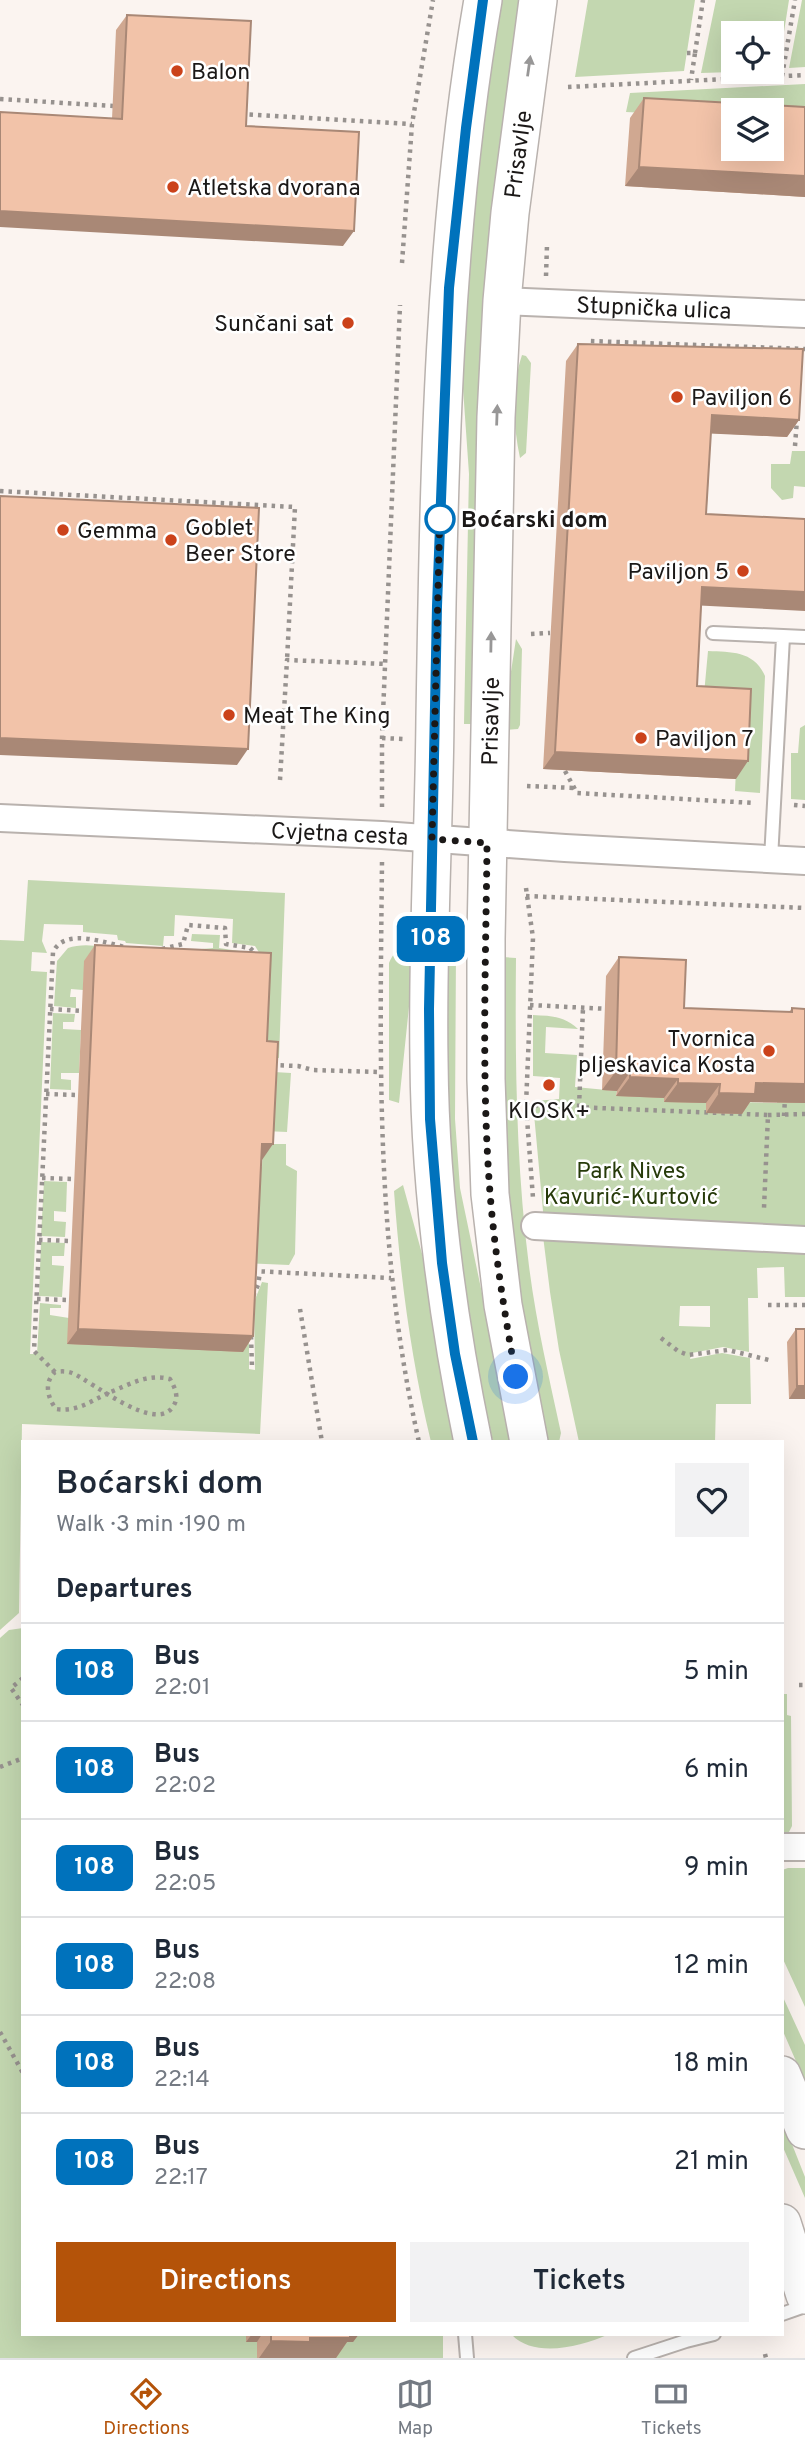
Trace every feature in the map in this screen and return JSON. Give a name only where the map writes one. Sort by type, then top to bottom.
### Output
[{"type":"street","points":[[473,1440],[455,1354],[442,1263],[430,1119],[429,1009],[437,593],[449,288],[483,0]]},
{"type":"street","name":"Prisavlje","points":[[529,1440],[503,1305],[490,1194],[486,1055],[487,843],[496,429],[502,301],[512,199],[538,0]]},
{"type":"street","name":"Stupnička ulica","points":[[502,301],[805,314]]},
{"type":"street","name":"Cvjetna cesta","points":[[0,818],[805,861]]},
{"type":"street","points":[[535,1226],[805,1240]]},
{"type":"street","points":[[784,1847],[805,1847]]},
{"type":"street","points":[[784,2080],[805,2130]]},
{"type":"street","points":[[784,2229],[805,2295]]},
{"type":"lane","points":[[713,633],[805,637]]},
{"type":"lane","points":[[771,859],[783,637]]},
{"type":"lane","points":[[784,2313],[805,2306]]},
{"type":"lane","points":[[465,2336],[467,2358]]},
{"type":"lane","points":[[635,2358],[685,2337]]},
{"type":"path","points":[[402,263],[412,124],[433,0]]},
{"type":"path","points":[[691,80],[703,0]]},
{"type":"path","points":[[784,64],[795,0]]},
{"type":"path","points":[[687,53],[695,53]]},
{"type":"path","points":[[784,76],[805,75]]},
{"type":"path","points":[[568,87],[721,79]]},
{"type":"path","points":[[0,99],[113,106]]},
{"type":"path","points":[[237,114],[412,124]]},
{"type":"path","points":[[546,278],[547,245]]},
{"type":"path","points":[[382,816],[400,304]]},
{"type":"path","points":[[585,352],[590,341],[797,351],[805,349]]},
{"type":"path","points":[[795,446],[798,408]]},
{"type":"path","points":[[0,491],[295,507],[280,780]]},
{"type":"path","points":[[535,522],[557,523]]},
{"type":"path","points":[[531,634],[550,634]]},
{"type":"path","points":[[287,660],[386,664]]},
{"type":"path","points":[[565,771],[577,793],[774,804]]},
{"type":"path","points":[[527,786],[575,788]]},
{"type":"path","points":[[382,858],[379,1072],[383,1176],[391,1278],[405,1379],[419,1440]]},
{"type":"path","points":[[526,888],[533,938],[526,1105],[535,1226]]},
{"type":"path","points":[[526,896],[805,908]]},
{"type":"path","points":[[156,950],[183,944],[188,925],[225,928],[226,944],[250,948],[257,953],[260,961]]},
{"type":"path","points":[[55,1372],[49,1378],[47,1387],[51,1403],[56,1409],[82,1407],[108,1393],[150,1376],[170,1379],[177,1397],[173,1407],[166,1413],[152,1415],[131,1408],[108,1393],[70,1372],[55,1372],[34,1351],[53,952],[57,944],[66,940],[83,939],[136,949]]},
{"type":"path","points":[[530,1005],[611,1009]]},
{"type":"path","points":[[579,1107],[583,1008]]},
{"type":"path","points":[[50,1009],[82,1011]]},
{"type":"path","points":[[269,1065],[298,1066],[313,1070],[379,1072]]},
{"type":"path","points":[[784,1116],[785,1090]]},
{"type":"path","points":[[46,1094],[78,1095]]},
{"type":"path","points":[[526,1105],[784,1116],[805,1114]]},
{"type":"path","points":[[762,1238],[768,1115]]},
{"type":"path","points":[[42,1178],[74,1178]]},
{"type":"path","points":[[39,1240],[72,1241]]},
{"type":"path","points":[[248,1271],[391,1278]]},
{"type":"path","points":[[252,1297],[260,1272]]},
{"type":"path","points":[[37,1299],[69,1300]]},
{"type":"path","points":[[768,1305],[805,1305]]},
{"type":"path","points":[[300,1309],[322,1440]]},
{"type":"path","points":[[251,1333],[252,1367]]},
{"type":"path","points":[[661,1338],[688,1355],[728,1350],[769,1360]]},
{"type":"path","points":[[21,1680],[11,1688],[21,1702]]},
{"type":"path","points":[[0,1767],[21,1759]]},
{"type":"path","points":[[0,2032],[21,2069]]},
{"type":"green space","points":[[500,0],[521,0],[489,229],[477,449],[471,724],[464,724],[469,474],[462,374],[464,316],[483,126]]},
{"type":"green space","points":[[588,0],[695,0],[684,71],[575,77]]},
{"type":"green space","points":[[716,0],[789,0],[784,32],[784,21],[721,21],[721,72],[701,73]]},
{"type":"green space","points":[[802,0],[805,0],[805,67],[789,68]]},
{"type":"green space","points":[[805,84],[805,121],[784,114],[784,98],[721,98],[721,116],[626,112],[630,93]]},
{"type":"green space","points":[[522,355],[531,363],[526,453],[520,458],[514,406]]},
{"type":"green space","points":[[792,451],[805,451],[805,487],[794,486],[793,498],[782,500],[771,488],[771,464],[790,464]]},
{"type":"green space","points":[[516,639],[522,649],[520,725],[518,729],[506,730],[508,691]]},
{"type":"green space","points":[[708,651],[748,657],[765,676],[760,793],[735,791],[739,707],[703,705]]},
{"type":"green space","points":[[805,725],[805,800],[791,799],[791,753],[798,753],[800,728]]},
{"type":"green space","points":[[28,880],[285,893],[279,1058],[264,1057],[85,961],[83,990],[71,989],[70,997],[76,997],[76,1008],[54,1006],[57,961],[68,948],[89,945],[157,954],[213,948],[213,943],[191,941],[192,934],[220,935],[219,948],[260,954],[255,946],[232,943],[233,919],[175,915],[174,936],[164,936],[163,946],[126,943],[118,940],[117,935],[83,932],[83,925],[44,924],[42,941],[47,953],[32,952],[31,971],[47,972],[30,1354],[37,1354],[40,1303],[61,1305],[61,1308],[50,1308],[50,1315],[69,1318],[249,1303],[249,1369],[255,1370],[254,1302],[262,1282],[268,1283],[260,1434],[22,1424],[19,1613],[0,1630],[0,940],[24,941]]},
{"type":"green space","points":[[415,949],[399,1103],[389,1100],[389,963],[399,951]]},
{"type":"green space","points":[[448,950],[456,950],[455,1119],[460,1188],[513,1440],[493,1440],[472,1335],[459,1254],[453,1192],[448,1054]]},
{"type":"green space","points":[[503,957],[516,958],[517,1112],[521,1189],[535,1308],[561,1433],[559,1440],[547,1440],[528,1348],[513,1252],[507,1188],[502,1044]]},
{"type":"green space","points":[[53,1013],[75,1014],[74,1022],[63,1022],[63,1029],[81,1030],[79,1073],[61,1073],[61,1079],[71,1080],[71,1090],[50,1089]]},
{"type":"green space","name":"Park Nives Kavurić-Kurtović","points":[[533,1015],[563,1019],[578,1029],[546,1027],[545,1053],[577,1055],[575,1087],[617,1091],[616,1096],[707,1096],[706,1112],[742,1102],[777,1103],[778,1090],[805,1103],[805,1297],[785,1297],[784,1267],[757,1268],[758,1298],[748,1298],[749,1352],[723,1347],[692,1353],[690,1359],[722,1353],[750,1358],[751,1404],[716,1404],[715,1440],[579,1440],[559,1350],[550,1292],[534,1114],[535,1101],[559,1099],[560,1078],[533,1076]],"holes":[[[680,1306],[710,1306],[710,1327],[679,1326]]]},
{"type":"green space","points":[[257,1071],[291,1073],[287,1132],[264,1131]]},
{"type":"green space","points":[[263,1144],[286,1144],[286,1165],[297,1171],[295,1254],[289,1265],[242,1263],[252,1167],[262,1167]]},
{"type":"green space","points":[[44,1181],[67,1182],[66,1212],[54,1211],[54,1221],[66,1222],[65,1237],[41,1236]]},
{"type":"green space","points":[[403,1185],[424,1261],[457,1440],[431,1440],[407,1317],[394,1191]]},
{"type":"green space","points":[[41,1242],[65,1243],[64,1256],[52,1256],[52,1265],[64,1266],[62,1297],[39,1296]]},
{"type":"green space","points":[[21,1628],[21,2336],[443,2336],[443,2358],[0,2358],[0,1638],[9,1630]]},
{"type":"green space","points":[[784,1694],[787,1694],[787,1715],[791,1716],[792,1826],[788,1834],[784,1834]]},
{"type":"green space","points":[[805,1868],[805,2007],[784,1961],[784,1869]]},
{"type":"green space","points":[[784,1999],[805,2045],[805,2082],[784,2034]]},
{"type":"green space","points":[[784,2124],[805,2177],[805,2198],[784,2150]]},
{"type":"green space","points":[[513,2336],[604,2336],[558,2348],[532,2346]]},
{"type":"building","points":[[127,15],[251,21],[246,126],[359,132],[354,231],[0,211],[0,112],[122,119]]},
{"type":"building","points":[[644,98],[721,102],[721,161],[784,161],[784,106],[805,107],[805,176],[639,167]]},
{"type":"building","points":[[578,344],[803,349],[799,420],[712,415],[706,514],[805,519],[805,592],[702,587],[697,686],[751,689],[748,761],[555,752]]},
{"type":"building","points":[[0,496],[259,508],[248,749],[0,738]]},
{"type":"building","points":[[95,945],[271,953],[267,1041],[278,1042],[273,1144],[262,1144],[253,1336],[78,1329]]},
{"type":"building","points":[[619,957],[686,960],[684,1008],[792,1012],[792,1008],[805,1009],[805,1084],[756,1083],[755,1094],[719,1093],[720,1084],[678,1083],[678,1079],[630,1077],[630,1072],[616,1071]]},
{"type":"building","points":[[796,1329],[805,1329],[805,1386],[797,1386]]},
{"type":"building","points":[[271,2336],[350,2336],[310,2338],[310,2342],[271,2341]]},
{"type":"bus line","name":"108","points":[[473,1440],[455,1354],[442,1263],[430,1119],[429,1009],[437,606],[449,288],[483,0]]},
{"type":"place","name":"Balon","points":[[177,71]]},
{"type":"place","name":"Atletska dvorana","points":[[173,187]]},
{"type":"place","name":"Sunčani sat","points":[[348,323]]},
{"type":"place","name":"Paviljon 6","points":[[677,397]]},
{"type":"place","name":"Boćarski dom","points":[[440,519]]},
{"type":"place","name":"Gemma","points":[[63,530]]},
{"type":"place","name":"Goblet Beer Store","points":[[171,540]]},
{"type":"place","name":"Paviljon 5","points":[[743,571]]},
{"type":"place","name":"Meat The King","points":[[229,715]]},
{"type":"place","name":"Paviljon 7","points":[[641,738]]},
{"type":"place","name":"Tvornica pljeskavica Kosta","points":[[769,1051]]},
{"type":"place","name":"KIOSK+","points":[[549,1085]]},
{"type":"route","points":[[440,519],[440,508],[432,839],[487,843],[486,1079],[489,1174],[503,1305],[516,1377]]}]
